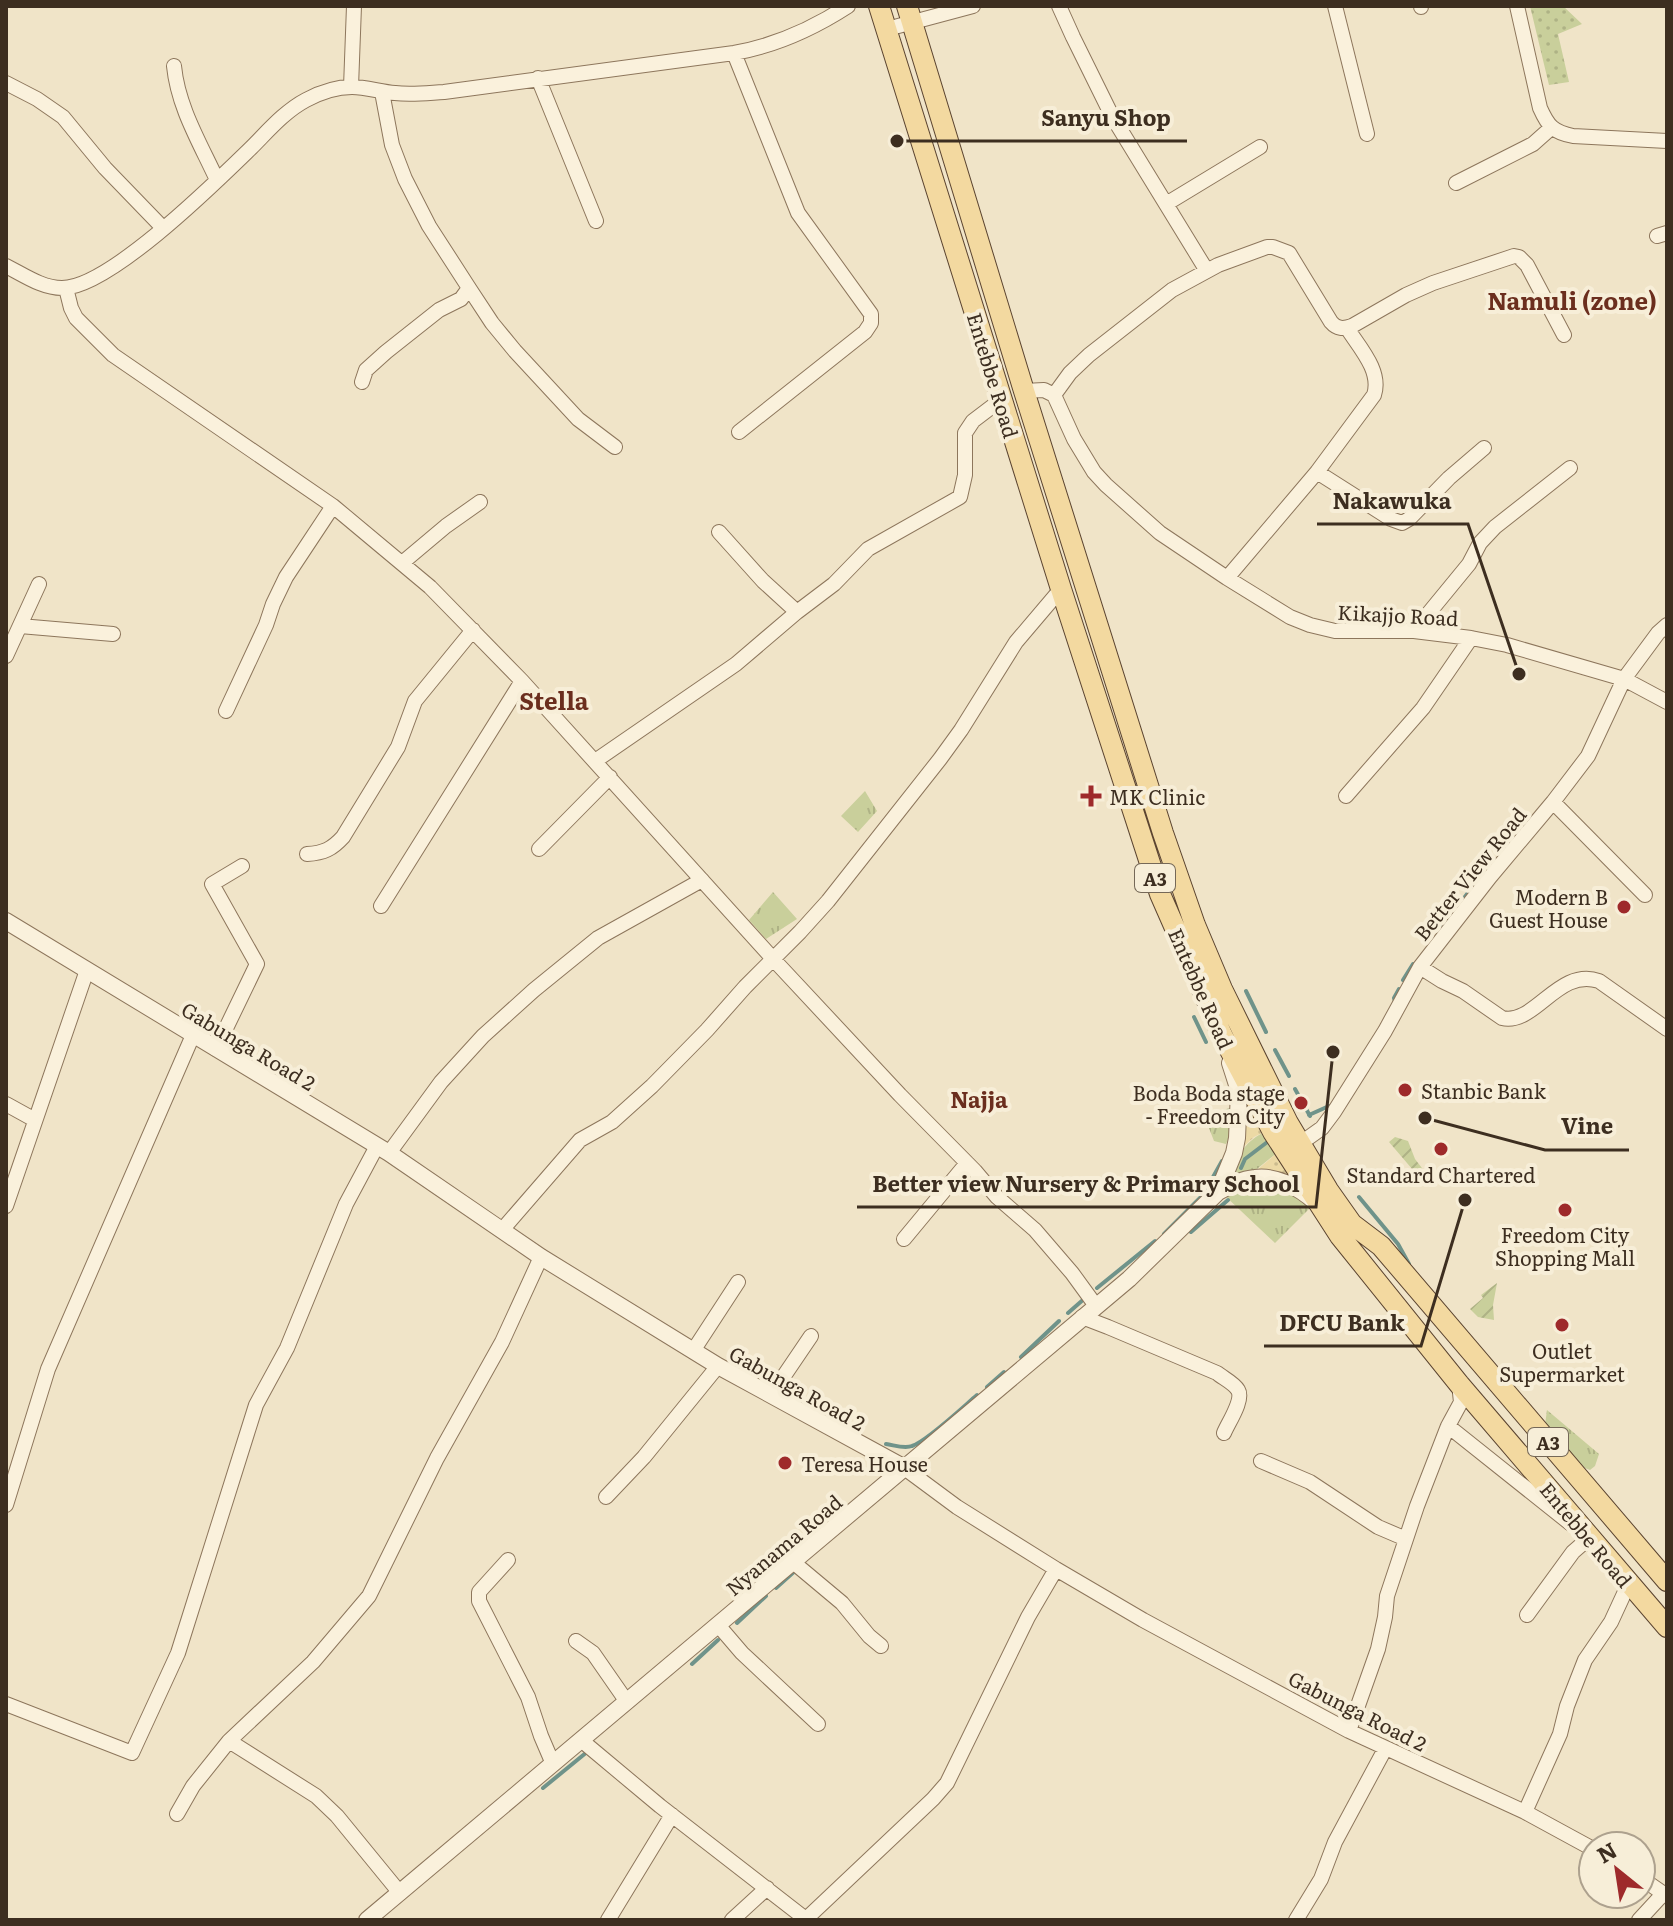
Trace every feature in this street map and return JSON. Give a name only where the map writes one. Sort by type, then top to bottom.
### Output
[{"type":"main road","name":"Entebbe Road","points":[[879,6],[1160,894],[1222,1035],[1273,1132],[1359,1261],[1459,1384],[1667,1627]]},
{"type":"main road","name":"Entebbe Road","points":[[910,14],[1163,833],[1195,925],[1268,1086],[1328,1190],[1352,1224],[1381,1246],[1667,1581]]},
{"type":"street","points":[[351,87],[354,6]]},
{"type":"street","points":[[6,266],[40,284],[66,288],[100,275],[163,228],[290,110],[319,94],[351,87],[398,94],[444,92],[734,53],[791,36],[848,6]]},
{"type":"street","points":[[887,29],[910,14],[973,6]]},
{"type":"street","points":[[1059,6],[1112,116],[1207,271]]},
{"type":"street","points":[[1335,6],[1367,134]]},
{"type":"street","points":[[1517,6],[1540,108],[1551,128],[1573,136],[1667,141]]},
{"type":"street","points":[[734,53],[798,213],[871,314],[871,323],[865,332],[739,432]]},
{"type":"street","points":[[174,66],[175,83],[184,110],[217,180]]},
{"type":"street","points":[[538,78],[596,221]]},
{"type":"street","points":[[6,83],[63,117],[105,168],[163,228]]},
{"type":"street","points":[[382,92],[392,145],[405,179],[429,226],[469,288],[515,351],[578,419],[615,447]]},
{"type":"street","points":[[1456,183],[1533,144],[1551,128]]},
{"type":"street","points":[[1166,204],[1260,147]]},
{"type":"street","points":[[1024,391],[1044,390],[1054,395],[1070,373],[1089,355],[1172,290],[1218,265],[1267,247],[1289,253],[1334,325],[1342,329],[1433,283],[1514,256],[1519,257],[1527,265],[1564,335]]},
{"type":"street","points":[[66,288],[76,318],[113,355],[333,506],[430,587],[522,681],[900,1095],[997,1197],[1035,1230],[1096,1306]]},
{"type":"street","points":[[362,382],[366,370],[386,352],[439,310],[461,299],[469,288]]},
{"type":"street","points":[[1227,578],[1317,472],[1374,395],[1374,371],[1347,328]]},
{"type":"street","name":"Kikajjo Road","points":[[1054,395],[1084,457],[1106,485],[1160,533],[1290,617],[1326,630],[1414,631],[1507,645],[1624,679],[1667,702]]},
{"type":"street","points":[[595,761],[736,664],[834,584],[868,549],[960,497],[965,475],[965,433],[973,421],[1002,399]]},
{"type":"street","points":[[1317,472],[1402,523],[1464,463],[1484,448]]},
{"type":"street","points":[[1414,631],[1495,527],[1570,468]]},
{"type":"street","points":[[402,563],[480,502]]},
{"type":"street","points":[[226,711],[286,577],[333,506]]},
{"type":"street","points":[[719,532],[763,581],[797,612]]},
{"type":"street","points":[[6,656],[39,584]]},
{"type":"street","points":[[502,1230],[580,1140],[612,1122],[652,1086],[828,901],[940,759],[1016,642],[1061,589]]},
{"type":"street","name":"Better View Road","points":[[1301,1143],[1322,1128],[1334,1112],[1385,1031],[1420,967],[1588,756],[1624,679],[1667,625]]},
{"type":"street","points":[[20,626],[113,634]]},
{"type":"street","points":[[307,854],[332,849],[343,837],[398,747],[415,701],[473,630]]},
{"type":"street","points":[[1346,796],[1423,708],[1471,638]]},
{"type":"street","points":[[381,906],[522,681]]},
{"type":"street","points":[[539,849],[610,777]]},
{"type":"street","points":[[1553,802],[1645,895]]},
{"type":"street","points":[[216,1049],[257,964],[212,884],[242,866]]},
{"type":"street","points":[[6,1704],[132,1753],[178,1653],[256,1405],[287,1348],[346,1204],[383,1150],[483,1036],[598,938],[702,880]]},
{"type":"street","name":"Gabunga Road 2","points":[[6,921],[383,1150],[541,1257],[693,1351],[903,1467],[957,1507],[1143,1620],[1349,1731],[1525,1812],[1577,1840]]},
{"type":"street","points":[[1420,967],[1510,1020],[1523,1015],[1574,981],[1592,979],[1667,1029]]},
{"type":"street","points":[[6,1206],[87,970]]},
{"type":"street","points":[[6,1505],[13,1454],[193,1035]]},
{"type":"street","name":"Nyanama Road","points":[[367,1920],[1129,1279],[1218,1192],[1234,1153],[1239,1122],[1239,1091],[1222,1035]]},
{"type":"street","points":[[6,1104],[35,1120]]},
{"type":"street","points":[[904,1239],[967,1163]]},
{"type":"street","name":"Nyanama Road","points":[[1218,1192],[1255,1178],[1271,1179],[1303,1191],[1323,1209]]},
{"type":"street","points":[[177,1814],[193,1786],[229,1741],[313,1662],[369,1596],[437,1458],[502,1342],[541,1257]]},
{"type":"street","points":[[693,1351],[738,1282]]},
{"type":"street","points":[[1082,1317],[1217,1373],[1235,1387],[1240,1399],[1224,1433]]},
{"type":"street","points":[[771,1395],[811,1336]]},
{"type":"street","points":[[606,1497],[644,1457],[718,1366]]},
{"type":"street","points":[[1349,1731],[1378,1649],[1387,1596],[1417,1506],[1448,1426],[1461,1402],[1459,1384]]},
{"type":"street","points":[[1448,1426],[1589,1538],[1607,1556]]},
{"type":"street","points":[[1261,1461],[1310,1482],[1378,1527],[1406,1539]]},
{"type":"street","points":[[1527,1615],[1573,1552],[1589,1538]]},
{"type":"street","points":[[508,1560],[479,1592],[479,1601],[528,1697],[553,1764]]},
{"type":"street","points":[[793,1562],[842,1603],[881,1646]]},
{"type":"street","points":[[581,1740],[807,1920],[947,1783],[1028,1617],[1056,1569]]},
{"type":"street","points":[[1525,1812],[1560,1734],[1585,1660],[1611,1622],[1629,1583]]},
{"type":"street","points":[[718,1625],[742,1653],[818,1724]]},
{"type":"street","points":[[576,1641],[593,1653],[627,1702]]},
{"type":"street","points":[[229,1741],[316,1796],[337,1816],[400,1893]]},
{"type":"street","points":[[1296,1920],[1321,1879],[1335,1842],[1385,1749]]},
{"type":"street","points":[[608,1920],[672,1815]]},
{"type":"street","points":[[732,1920],[767,1888]]},
{"type":"street","points":[[1639,1920],[1665,1895]]},
{"type":"green space","points":[[1530,6],[1563,6],[1582,24],[1558,34],[1569,82],[1549,85]]},
{"type":"green space","points":[[865,791],[877,811],[858,832],[841,816]]},
{"type":"green space","points":[[773,892],[797,919],[766,939],[749,920]]},
{"type":"green space","points":[[1232,1108],[1231,1132],[1226,1144],[1214,1141],[1207,1123],[1218,1112]]},
{"type":"green space","points":[[1266,1131],[1278,1152],[1252,1173],[1233,1173],[1244,1148]]},
{"type":"green space","points":[[1395,1137],[1408,1141],[1415,1159],[1425,1172],[1419,1177],[1389,1142]]},
{"type":"green space","points":[[1257,1185],[1288,1192],[1311,1207],[1275,1243],[1223,1194]]},
{"type":"green space","points":[[1497,1283],[1494,1320],[1478,1317],[1470,1309],[1483,1298],[1481,1295]]},
{"type":"green space","points":[[1547,1410],[1599,1454],[1590,1470],[1545,1425]]},
{"type":"sand","points":[[1245,1086],[1266,1131],[1241,1149]]},
{"type":"sand","points":[[1278,1152],[1296,1180],[1257,1170]]},
{"type":"waterway","points":[[1442,927],[1477,881]]},
{"type":"waterway","points":[[1403,980],[1413,964]]},
{"type":"waterway","points":[[1395,1002],[1399,989]]},
{"type":"waterway","points":[[1246,991],[1266,1032]]},
{"type":"waterway","points":[[1194,1017],[1206,1042]]},
{"type":"waterway","points":[[1275,1050],[1289,1076]]},
{"type":"waterway","points":[[1295,1089],[1310,1116]]},
{"type":"waterway","points":[[1309,1115],[1329,1106]]},
{"type":"waterway","points":[[1241,1168],[1245,1159],[1270,1140]]},
{"type":"waterway","points":[[1164,1234],[1203,1195],[1222,1161]]},
{"type":"waterway","points":[[1359,1197],[1398,1244],[1409,1264]]},
{"type":"waterway","points":[[1188,1229],[1191,1232],[1228,1200]]},
{"type":"waterway","points":[[1097,1288],[1155,1241]]},
{"type":"waterway","points":[[1068,1313],[1084,1299]]},
{"type":"waterway","points":[[1021,1357],[1059,1321]]},
{"type":"waterway","points":[[987,1387],[1004,1372]]},
{"type":"waterway","points":[[886,1444],[906,1447],[919,1443],[977,1395]]},
{"type":"waterway","points":[[776,1588],[796,1570]]},
{"type":"waterway","points":[[737,1623],[766,1596]]},
{"type":"waterway","points":[[692,1664],[718,1640]]},
{"type":"waterway","points":[[543,1788],[587,1752]]},
{"type":"place","name":"Sanyu Shop","points":[[897,141]]},
{"type":"place","name":"Nakawuka","points":[[1519,674]]},
{"type":"place","name":"MK Clinic","points":[[1091,796]]},
{"type":"place","name":"Modern B Guest House","points":[[1624,907]]},
{"type":"place","name":"Better view Nursery & Primary School","points":[[1333,1052]]},
{"type":"place","name":"Stanbic Bank","points":[[1405,1090]]},
{"type":"place","name":"Boda Boda stage - Freedom City","points":[[1301,1103]]},
{"type":"place","name":"Vine","points":[[1425,1118]]},
{"type":"place","name":"Standard Chartered","points":[[1441,1149]]},
{"type":"place","name":"DFCU Bank","points":[[1465,1200]]},
{"type":"place","name":"Freedom City Shopping Mall","points":[[1565,1210]]},
{"type":"place","name":"Outlet Supermarket","points":[[1562,1325]]},
{"type":"place","name":"Teresa House","points":[[785,1463]]},
{"type":"district","name":"Namuli (zone)","points":[[1572,299]]},
{"type":"district","name":"Stella","points":[[554,699]]},
{"type":"district","name":"Najja","points":[[979,1098]]}]
